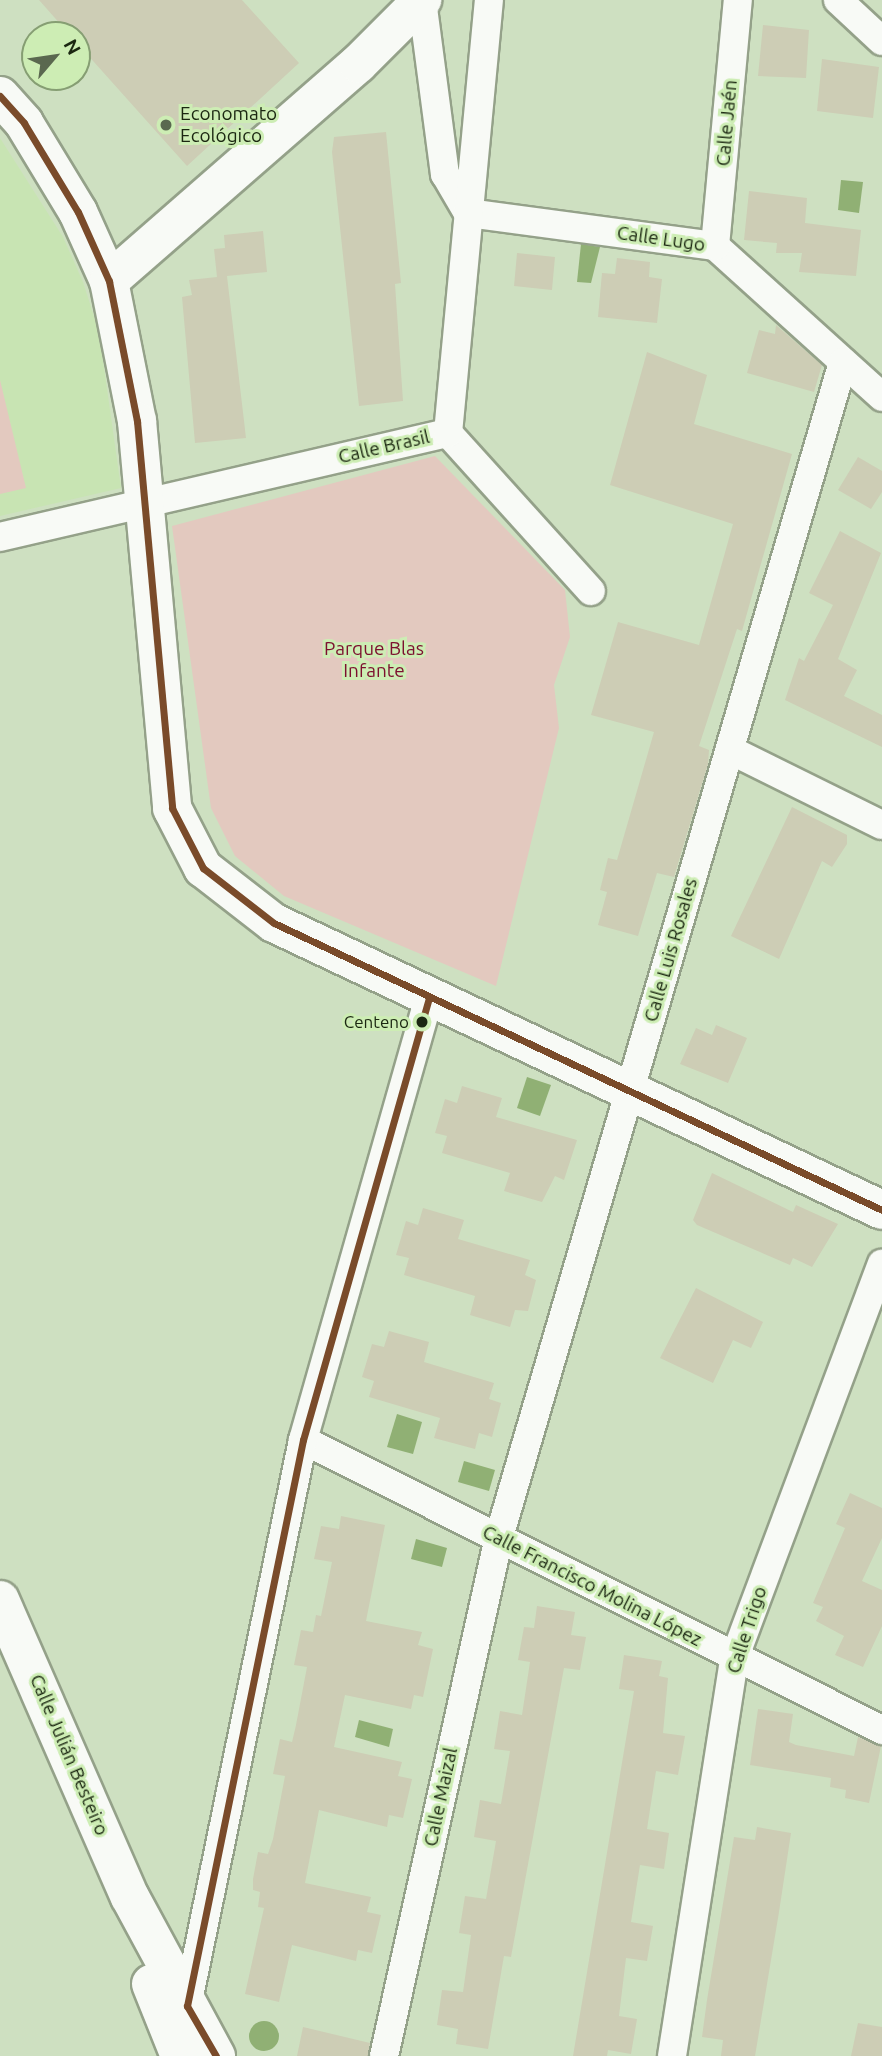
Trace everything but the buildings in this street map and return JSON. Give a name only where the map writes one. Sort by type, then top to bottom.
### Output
[{"type":"street","points":[[422,0],[444,174],[468,213]]},
{"type":"street","points":[[109,281],[358,64],[422,0]]},
{"type":"street","name":"Calle Brasil","points":[[0,537],[448,433],[489,0]]},
{"type":"street","name":"Calle Jaén","points":[[716,246],[738,0]]},
{"type":"street","points":[[847,4],[882,41]]},
{"type":"street","points":[[0,96],[24,123],[78,212],[109,281],[146,502],[172,808],[202,868],[274,923],[882,1210]]},
{"type":"street","name":"Calle Lugo","points":[[468,213],[716,246],[843,362],[878,385]]},
{"type":"street","name":"Calle Luis Rosales","points":[[499,1537],[843,362]]},
{"type":"street","points":[[448,433],[591,591]]},
{"type":"street","points":[[730,750],[882,825]]},
{"type":"street","points":[[187,2006],[303,1440],[429,998]]},
{"type":"street","name":"Calle Trigo","points":[[673,2056],[734,1659],[882,1264]]},
{"type":"street","name":"Calle Francisco Molina López","points":[[303,1440],[499,1537],[734,1659],[882,1730]]},
{"type":"street","name":"Calle Maizal","points":[[384,2056],[499,1537]]},
{"type":"street","name":"Calle Julián Besteiro","points":[[0,1600],[137,1910],[216,2056]]},
{"type":"street","name":"Calle Julián Besteiro","points":[[137,1910],[145,1967],[180,2056]]},
{"type":"shaded area","points":[[0,138],[63,237],[83,282],[99,332],[121,488],[0,516]]},
{"type":"shaded area","points":[[841,180],[863,182],[859,213],[838,210]]},
{"type":"shaded area","points":[[581,244],[600,247],[591,283],[577,282]]},
{"type":"shaded area","points":[[527,1077],[551,1085],[540,1116],[517,1108]]},
{"type":"shaded area","points":[[397,1414],[422,1422],[413,1454],[387,1447]]},
{"type":"shaded area","points":[[464,1461],[495,1470],[489,1491],[458,1482]]},
{"type":"shaded area","points":[[416,1539],[447,1548],[442,1567],[411,1559]]},
{"type":"shaded area","points":[[359,1720],[393,1729],[389,1747],[355,1737]]},
{"type":"shaded area","points":[[264,2021],[275,2025],[279,2036],[275,2047],[264,2051],[253,2047],[249,2036],[253,2025]]},
{"type":"green space","points":[[0,380],[26,488],[0,494]]},
{"type":"green space","name":"Parque Blas Infante","points":[[435,456],[565,590],[570,637],[554,685],[559,728],[496,986],[284,896],[235,856],[211,808],[172,526]]},
{"type":"transit line","points":[[0,96],[24,123],[78,212],[109,281],[137,421],[172,808],[203,868],[274,923],[882,1210]]},
{"type":"transit line","points":[[216,2056],[187,2006],[303,1440],[429,997]]},
{"type":"place","name":"Economato Ecológico","points":[[166,125]]},
{"type":"place","name":"Centeno","points":[[422,1022]]}]
